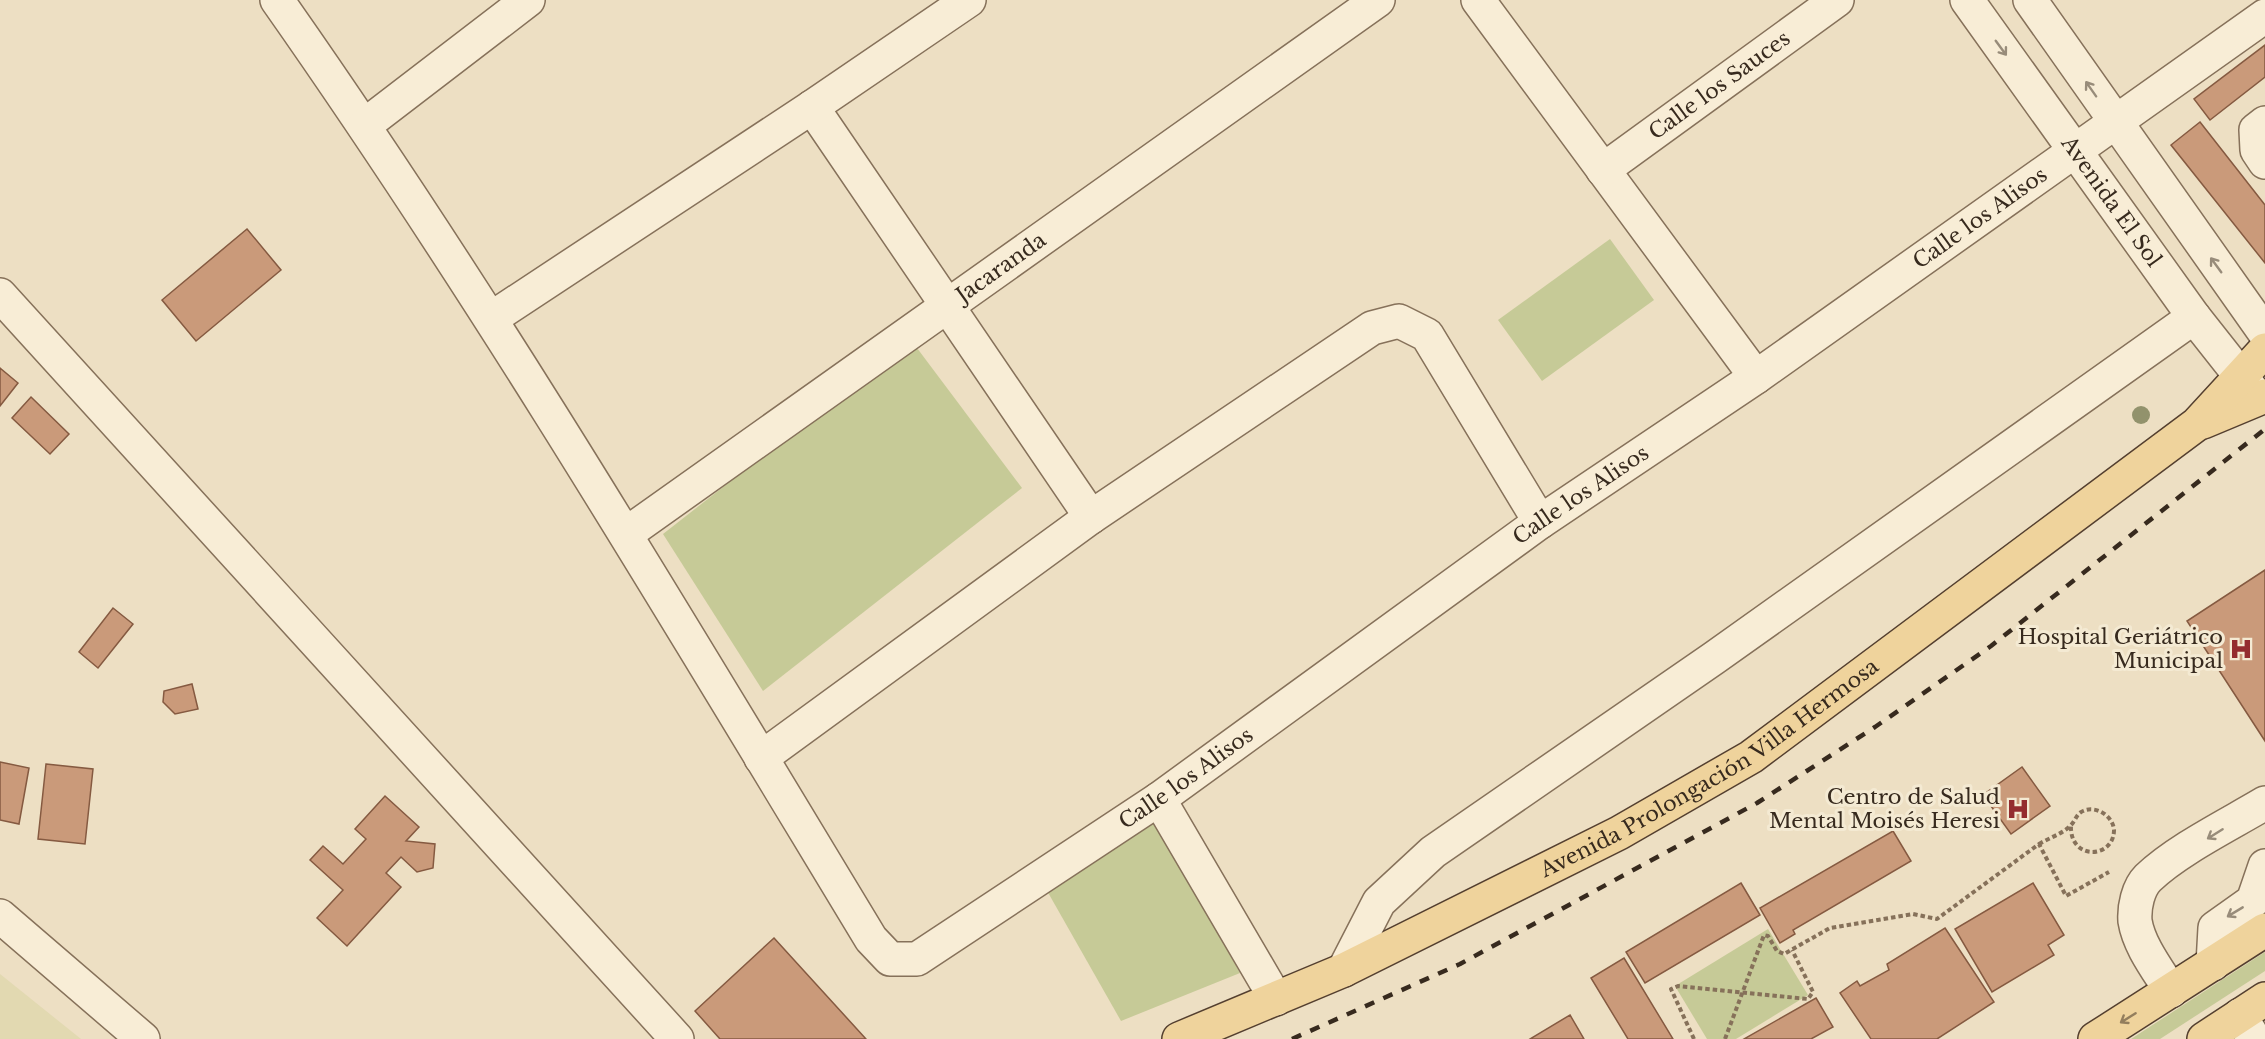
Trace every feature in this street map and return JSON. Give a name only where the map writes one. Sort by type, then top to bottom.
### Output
[{"type":"main road","points":[[2255,391],[2265,350]]},
{"type":"main road","name":"Avenida Prolongación Villa Hermosa","points":[[1179,1039],[1344,970],[1619,833],[1751,757],[2198,424],[2255,391]]},
{"type":"main road","points":[[2095,1039],[2265,930]]},
{"type":"main road","points":[[2204,1039],[2253,1018]]},
{"type":"street","points":[[277,0],[365,125],[492,318],[761,758],[1091,517],[1372,328],[1399,321],[1427,335],[1540,522]]},
{"type":"street","points":[[365,125],[528,0]]},
{"type":"street","points":[[492,318],[812,107],[969,0]]},
{"type":"street","points":[[1478,0],[1756,377]]},
{"type":"street","name":"Calle los Sauces","points":[[1603,170],[1837,0]]},
{"type":"street","name":"Avenida El Sol","points":[[1967,0],[2194,317],[2255,391]]},
{"type":"street","points":[[2030,0],[2114,123],[2265,333]]},
{"type":"street","name":"Jacaranda","points":[[626,534],[948,306],[1365,4]]},
{"type":"street","name":"Calle los Alisos","points":[[761,758],[871,939],[890,959],[917,959],[1159,799],[1540,522],[1756,377],[2265,16]]},
{"type":"street","points":[[812,107],[1091,517]]},
{"type":"street","points":[[2265,123],[2256,130],[2257,150],[2265,162]]},
{"type":"street","points":[[0,295],[677,1039]]},
{"type":"street","points":[[1344,970],[1379,902],[1432,852],[1724,652],[2194,317]]},
{"type":"street","points":[[1159,799],[1276,999]]},
{"type":"street","points":[[2171,991],[2146,949],[2135,921],[2139,891],[2148,878],[2265,803]]},
{"type":"street","points":[[2213,964],[2215,928],[2253,901],[2265,866]]},
{"type":"street","points":[[0,916],[143,1039]]},
{"type":"path","points":[[1725,1039],[1762,936],[1768,936],[1779,953],[1792,950],[1830,928],[1906,915],[1918,914],[1933,920],[1942,918],[2039,844],[2071,825],[2076,816],[2083,811],[2093,809],[2102,812],[2114,827],[2113,836],[2109,845],[2091,853],[2082,850],[2075,843],[2071,835],[2071,825]]},
{"type":"path","points":[[2039,844],[2066,896],[2118,867]]},
{"type":"path","points":[[1694,1039],[1671,989],[1678,986],[1805,999],[1812,995],[1792,950]]},
{"type":"shaded area","points":[[0,974],[81,1039],[0,1039]]},
{"type":"green space","points":[[1610,239],[1654,300],[1542,381],[1498,320]]},
{"type":"green space","points":[[911,340],[1022,488],[763,691],[663,534]]},
{"type":"green space","points":[[1151,809],[1240,973],[1121,1021],[1046,889]]},
{"type":"green space","points":[[1768,929],[1808,995],[1736,1039],[1707,1039],[1675,986]]},
{"type":"green space","points":[[2265,952],[2265,971],[2160,1039],[2131,1039]]},
{"type":"building","points":[[2265,45],[2265,77],[2210,120],[2194,99]]},
{"type":"building","points":[[2200,122],[2265,205],[2265,263],[2171,145]]},
{"type":"building","points":[[247,229],[281,270],[196,341],[162,300]]},
{"type":"building","points":[[0,368],[18,383],[0,406]]},
{"type":"building","points":[[31,397],[69,434],[50,454],[12,418]]},
{"type":"building","points":[[2265,570],[2265,741],[2187,621]]},
{"type":"building","points":[[113,608],[133,624],[98,668],[79,652]]},
{"type":"building","points":[[192,684],[198,709],[175,714],[163,702],[164,691]]},
{"type":"building","points":[[0,762],[29,768],[19,824],[0,820]]},
{"type":"building","points":[[46,764],[93,769],[85,844],[38,839]]},
{"type":"building","points":[[2022,767],[2050,806],[2011,834],[1983,795]]},
{"type":"building","points":[[385,796],[419,827],[406,841],[435,844],[433,868],[417,872],[401,857],[386,873],[401,887],[347,946],[317,918],[343,890],[310,860],[323,846],[343,864],[366,839],[355,829]]},
{"type":"building","points":[[1893,831],[1911,861],[1793,930],[1795,934],[1780,943],[1760,908]]},
{"type":"building","points":[[1741,883],[1760,915],[1645,983],[1626,952]]},
{"type":"building","points":[[2033,883],[2064,935],[2048,945],[2054,955],[1992,992],[1955,929]]},
{"type":"building","points":[[1945,928],[1994,1002],[1937,1039],[1871,1039],[1840,993],[1857,981],[1860,986],[1889,970],[1887,964]]},
{"type":"building","points":[[774,938],[866,1039],[720,1039],[695,1011]]},
{"type":"building","points":[[1624,958],[1673,1039],[1628,1039],[1591,978]]},
{"type":"building","points":[[1816,998],[1833,1027],[1811,1039],[1744,1039]]},
{"type":"building","points":[[1570,1015],[1584,1039],[1530,1039]]},
{"type":"railway","points":[[1292,1039],[1460,964],[1757,803],[1875,727],[1991,646],[2265,429]]},
{"type":"place","name":"Hospital Geriátrico Municipal","points":[[2241,649]]},
{"type":"place","name":"Centro de Salud Mental Moisés Heresi","points":[[2018,809]]}]
